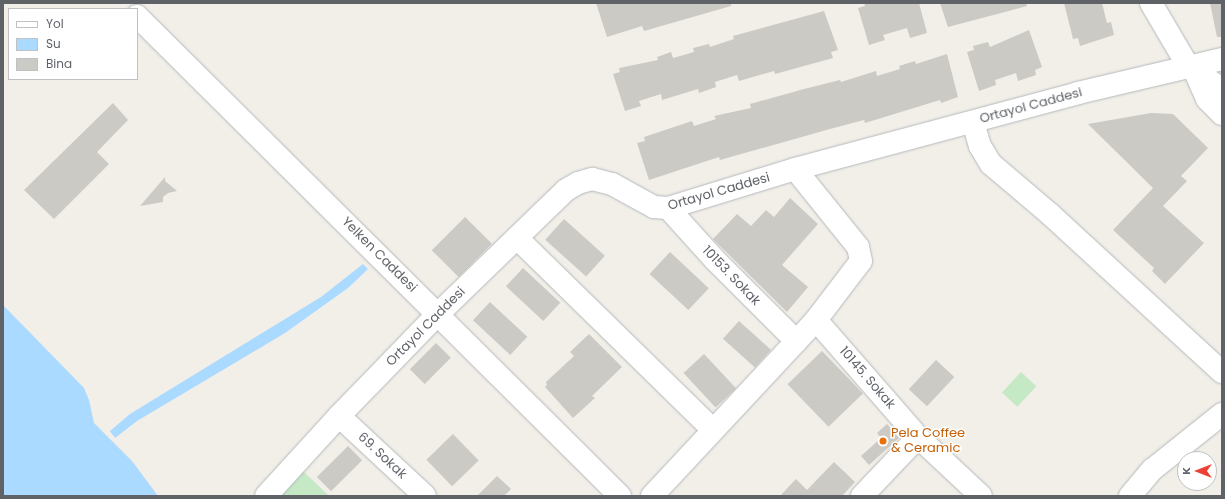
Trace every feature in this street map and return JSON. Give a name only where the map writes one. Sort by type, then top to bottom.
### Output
[{"type":"street","points":[[1151,3],[1192,70],[1207,99],[1222,114]]},
{"type":"street","name":"Yelken Caddesi","points":[[138,17],[620,496]]},
{"type":"street","name":"Ortayol Caddesi","points":[[266,496],[339,416],[438,314],[566,190],[578,183],[592,179],[612,184],[654,206],[668,208],[796,169],[973,122],[1192,70],[1222,59]]},
{"type":"street","points":[[1192,70],[1222,89]]},
{"type":"street","points":[[973,122],[980,146],[992,164],[1050,214],[1222,372]]},
{"type":"street","points":[[652,496],[816,320],[861,261],[858,247],[796,169]]},
{"type":"street","name":"10153. Sokak","points":[[668,208],[715,260],[796,341]]},
{"type":"street","points":[[517,238],[713,430]]},
{"type":"street","name":"10145. Sokak","points":[[816,320],[918,437],[981,496]]},
{"type":"street","points":[[1130,496],[1153,469],[1222,414]]},
{"type":"street","name":"69. Sokak","points":[[339,416],[425,496]]},
{"type":"street","points":[[862,496],[918,437]]},
{"type":"green space","points":[[1021,372],[1036,386],[1017,407],[1002,392]]},
{"type":"green space","points":[[303,471],[329,496],[280,496]]},
{"type":"water","points":[[363,264],[368,269],[348,288],[285,333],[137,421],[115,438],[110,431],[130,414],[321,297]]},
{"type":"water","points":[[3,305],[84,388],[89,400],[94,423],[132,461],[158,496],[3,496]]},
{"type":"building","points":[[596,3],[731,3],[731,6],[644,31],[642,26],[607,37]]},
{"type":"building","points":[[864,3],[919,3],[927,33],[910,38],[907,28],[883,35],[885,40],[869,45],[858,8],[865,6]]},
{"type":"building","points":[[940,3],[1026,3],[1027,6],[948,27]]},
{"type":"building","points":[[1064,3],[1102,3],[1107,23],[1111,22],[1114,35],[1080,46],[1078,38],[1073,39]]},
{"type":"building","points":[[1210,3],[1222,3],[1222,37],[1217,37]]},
{"type":"building","points":[[824,11],[838,50],[831,52],[833,58],[775,74],[774,71],[739,81],[737,75],[715,82],[716,87],[699,93],[698,89],[662,100],[661,94],[639,101],[641,106],[625,111],[613,74],[620,72],[619,68],[658,60],[657,57],[671,52],[673,58],[694,52],[693,48],[709,44],[710,47],[734,39],[733,36]]},
{"type":"building","points":[[1029,30],[1042,67],[1035,70],[1036,75],[1018,81],[1016,73],[995,80],[996,85],[979,91],[967,52],[974,50],[973,46],[988,42],[990,47]]},
{"type":"building","points":[[947,54],[958,97],[941,103],[940,100],[865,123],[864,120],[830,129],[720,160],[719,157],[649,180],[637,143],[645,141],[644,137],[692,121],[694,126],[716,119],[714,116],[751,108],[750,104],[804,89],[840,80],[841,82],[876,71],[877,76],[900,69],[899,66],[915,61],[916,64]]},
{"type":"building","points":[[113,103],[128,120],[97,152],[109,164],[54,219],[24,190]]},
{"type":"building","points":[[1151,113],[1173,114],[1208,148],[1181,176],[1187,181],[1163,206],[1204,243],[1165,284],[1152,271],[1154,268],[1113,230],[1153,188],[1088,124]]},
{"type":"building","points":[[165,177],[165,181],[177,191],[168,193],[163,197],[163,202],[140,206]]},
{"type":"building","points":[[790,198],[818,224],[782,265],[808,287],[787,312],[713,239],[737,214],[751,226],[766,210],[774,217]]},
{"type":"building","points":[[465,217],[492,244],[459,277],[432,250]]},
{"type":"building","points":[[564,219],[605,256],[586,277],[545,240]]},
{"type":"building","points":[[670,252],[709,288],[688,310],[650,274]]},
{"type":"building","points":[[523,268],[560,303],[543,321],[506,286]]},
{"type":"building","points":[[490,302],[527,337],[510,355],[473,320]]},
{"type":"building","points":[[739,321],[771,350],[755,368],[723,339]]},
{"type":"building","points":[[589,334],[622,367],[592,396],[595,398],[573,418],[545,387],[547,385],[546,382],[574,356],[570,352]]},
{"type":"building","points":[[436,343],[451,358],[425,384],[410,369]]},
{"type":"building","points":[[822,351],[863,393],[828,427],[787,384]]},
{"type":"building","points":[[704,354],[736,388],[716,407],[684,373]]},
{"type":"building","points":[[936,360],[954,377],[927,406],[909,389]]},
{"type":"building","points":[[887,424],[899,438],[869,465],[861,456],[881,438],[877,433]]},
{"type":"building","points":[[453,434],[479,461],[452,486],[426,460]]},
{"type":"building","points":[[348,446],[362,460],[331,491],[317,477]]},
{"type":"building","points":[[834,462],[855,482],[842,496],[780,496],[796,479],[807,490]]},
{"type":"building","points":[[497,476],[511,489],[504,496],[477,496]]},
{"type":"place","name":"Pela Coffee & Ceramic","points":[[883,441]]}]
